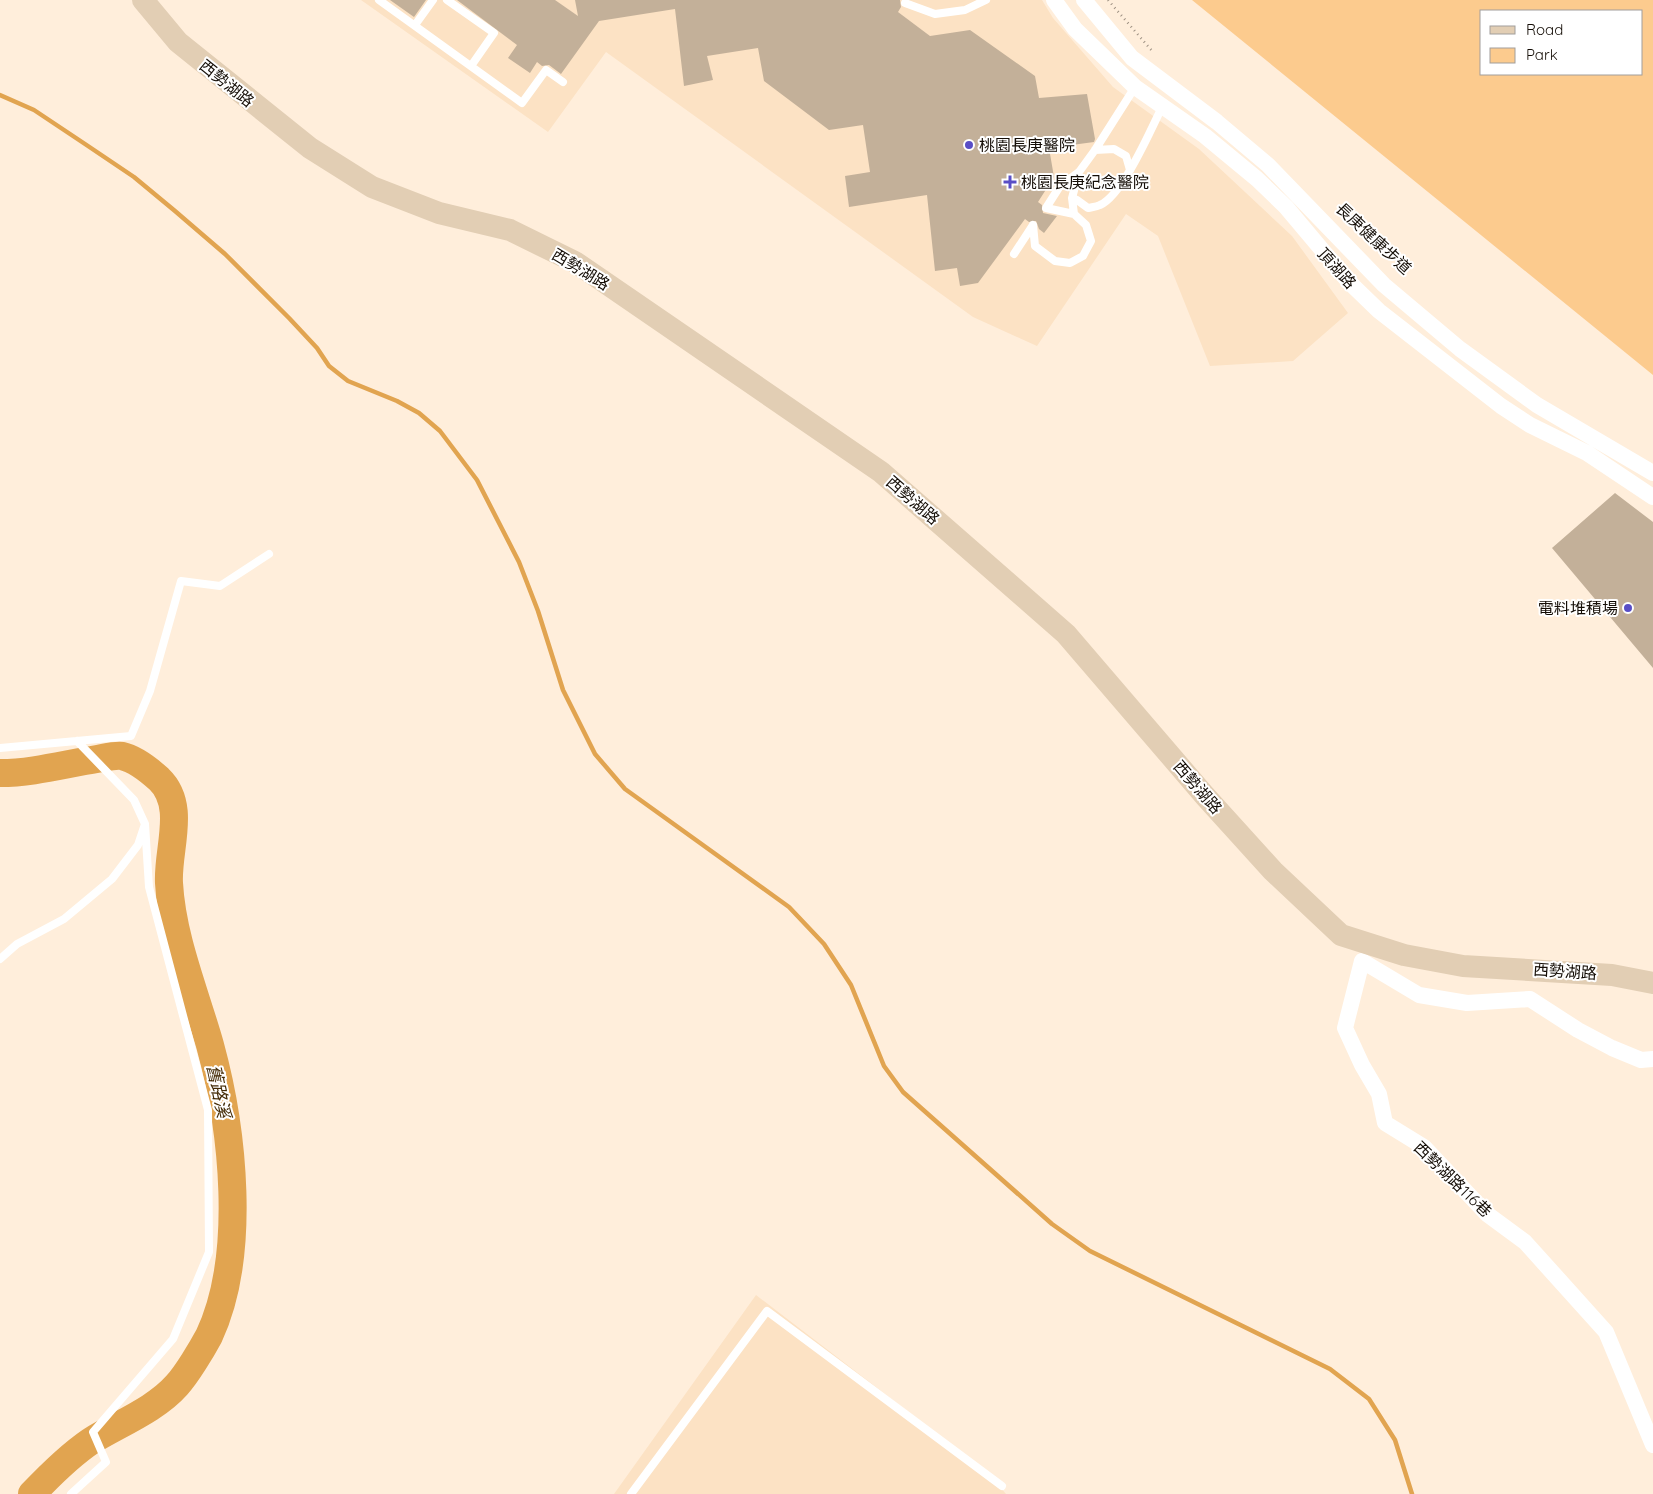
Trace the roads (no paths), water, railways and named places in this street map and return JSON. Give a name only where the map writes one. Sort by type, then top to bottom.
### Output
[{"type":"street","name":"西勢湖路","points":[[143,0],[178,42],[317,153],[372,188],[439,213],[510,230],[575,262],[881,472],[1066,634],[1261,857],[1340,935],[1404,955],[1463,966],[1602,974],[1653,983]]},
{"type":"street","name":"頂湖路","points":[[1054,0],[1075,29],[1135,86],[1205,136],[1257,179],[1286,207],[1348,282],[1379,312],[1501,406],[1530,425],[1587,453],[1653,497]]},
{"type":"street","name":"頂湖路","points":[[1084,0],[1132,58],[1217,122],[1268,165],[1384,285],[1460,349],[1537,405],[1653,473]]},
{"type":"street","name":"西勢湖路116巷","points":[[1653,1059],[1641,1060],[1612,1048],[1578,1030],[1530,999],[1467,1003],[1419,995],[1362,961],[1345,1028],[1362,1065],[1379,1094],[1386,1123],[1424,1147],[1488,1214],[1525,1242],[1606,1332],[1653,1445]]},
{"type":"lane","points":[[379,0],[522,103],[546,70],[563,82]]},
{"type":"lane","points":[[415,25],[433,0]]},
{"type":"lane","points":[[447,0],[494,34],[471,66]]},
{"type":"lane","points":[[905,3],[935,14],[966,10],[986,0]]},
{"type":"lane","points":[[1014,254],[1034,225],[1035,246],[1055,261],[1070,263],[1083,256],[1091,240],[1086,225],[1074,214],[1046,208],[1060,186],[1079,172],[1096,150],[1135,86]]},
{"type":"lane","points":[[1077,200],[1088,208],[1100,205],[1113,193],[1130,170],[1163,105]]},
{"type":"lane","points":[[1096,150],[1114,148],[1126,156],[1130,170]]},
{"type":"lane","points":[[1074,214],[1072,198],[1079,172]]},
{"type":"lane","points":[[0,748],[131,736],[150,691],[181,581],[220,586],[269,554]]},
{"type":"lane","points":[[71,1494],[106,1462],[94,1432],[173,1340],[209,1252],[208,1110],[149,887],[145,824],[134,800],[114,782],[77,741]]},
{"type":"lane","points":[[0,959],[17,944],[64,920],[112,879],[138,845],[145,824]]},
{"type":"lane","points":[[631,1494],[767,1311],[1002,1486]]},
{"type":"waterway","points":[[0,95],[34,110],[134,177],[225,254],[317,348],[329,366],[348,381],[397,401],[419,413],[440,431],[477,480],[519,562],[538,611],[563,690],[595,754],[625,789],[789,907],[824,944],[851,985],[884,1066],[903,1092],[1052,1224],[1090,1251],[1330,1369],[1369,1399],[1395,1440],[1412,1494]]},
{"type":"waterway","name":"舊路溪","points":[[0,773],[37,770],[122,756],[146,769],[159,779],[167,790],[172,802],[174,815],[169,870],[171,904],[179,944],[210,1045],[218,1078],[230,1153],[232,1192],[232,1230],[228,1268],[221,1304],[209,1336],[190,1368],[177,1385],[158,1402],[91,1441],[60,1466],[32,1494]]},
{"type":"place","name":"桃園長庚醫院","points":[[969,145]]},
{"type":"place","name":"桃園長庚紀念醫院","points":[[1010,182]]},
{"type":"place","name":"電料堆積場","points":[[1628,608]]}]
